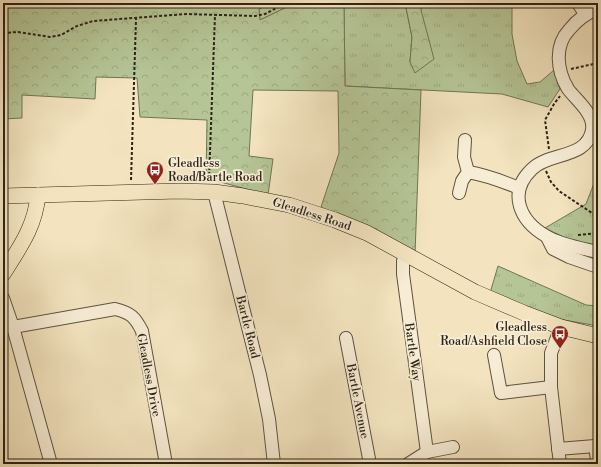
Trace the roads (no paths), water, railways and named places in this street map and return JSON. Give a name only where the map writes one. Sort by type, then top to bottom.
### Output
[{"type":"main road","name":"Gleadless Road","points":[[3,196],[178,191],[211,192],[267,200],[289,205],[335,220],[367,233],[475,292],[562,327],[598,336]]},
{"type":"main road","points":[[3,274],[33,223],[38,195]]},
{"type":"street","points":[[578,3],[585,14]]},
{"type":"street","points":[[598,9],[585,14],[565,33],[558,55],[560,69],[568,88],[587,112],[591,120],[592,129],[589,138],[584,145],[575,151],[547,160],[532,168],[519,188],[518,199],[521,209],[527,219],[537,230],[547,237],[598,252]]},
{"type":"street","points":[[459,193],[462,181],[468,172],[464,158],[465,140]]},
{"type":"street","points":[[468,172],[482,174],[519,188]]},
{"type":"street","name":"Bartle Road","points":[[211,192],[260,375],[269,419],[274,464]]},
{"type":"street","points":[[547,237],[553,248],[569,257],[598,267]]},
{"type":"street","name":"Bartle Way","points":[[406,254],[403,261],[403,274],[427,452]]},
{"type":"street","points":[[3,298],[13,328],[51,464]]},
{"type":"street","name":"Gleadless Drive","points":[[13,328],[115,309],[125,311],[132,316],[142,331],[166,464]]},
{"type":"street","points":[[560,464],[551,387],[552,353],[562,327]]},
{"type":"street","name":"Bartle Avenue","points":[[346,338],[370,464]]},
{"type":"street","points":[[494,355],[501,393],[551,387]]},
{"type":"street","points":[[558,449],[595,446],[597,460]]},
{"type":"street","points":[[408,464],[427,452],[453,447]]},
{"type":"place","name":"Gleadless Road/Bartle Road","points":[[155,185]]},
{"type":"place","name":"Gleadless Road/Ashfield Close","points":[[560,349]]}]
